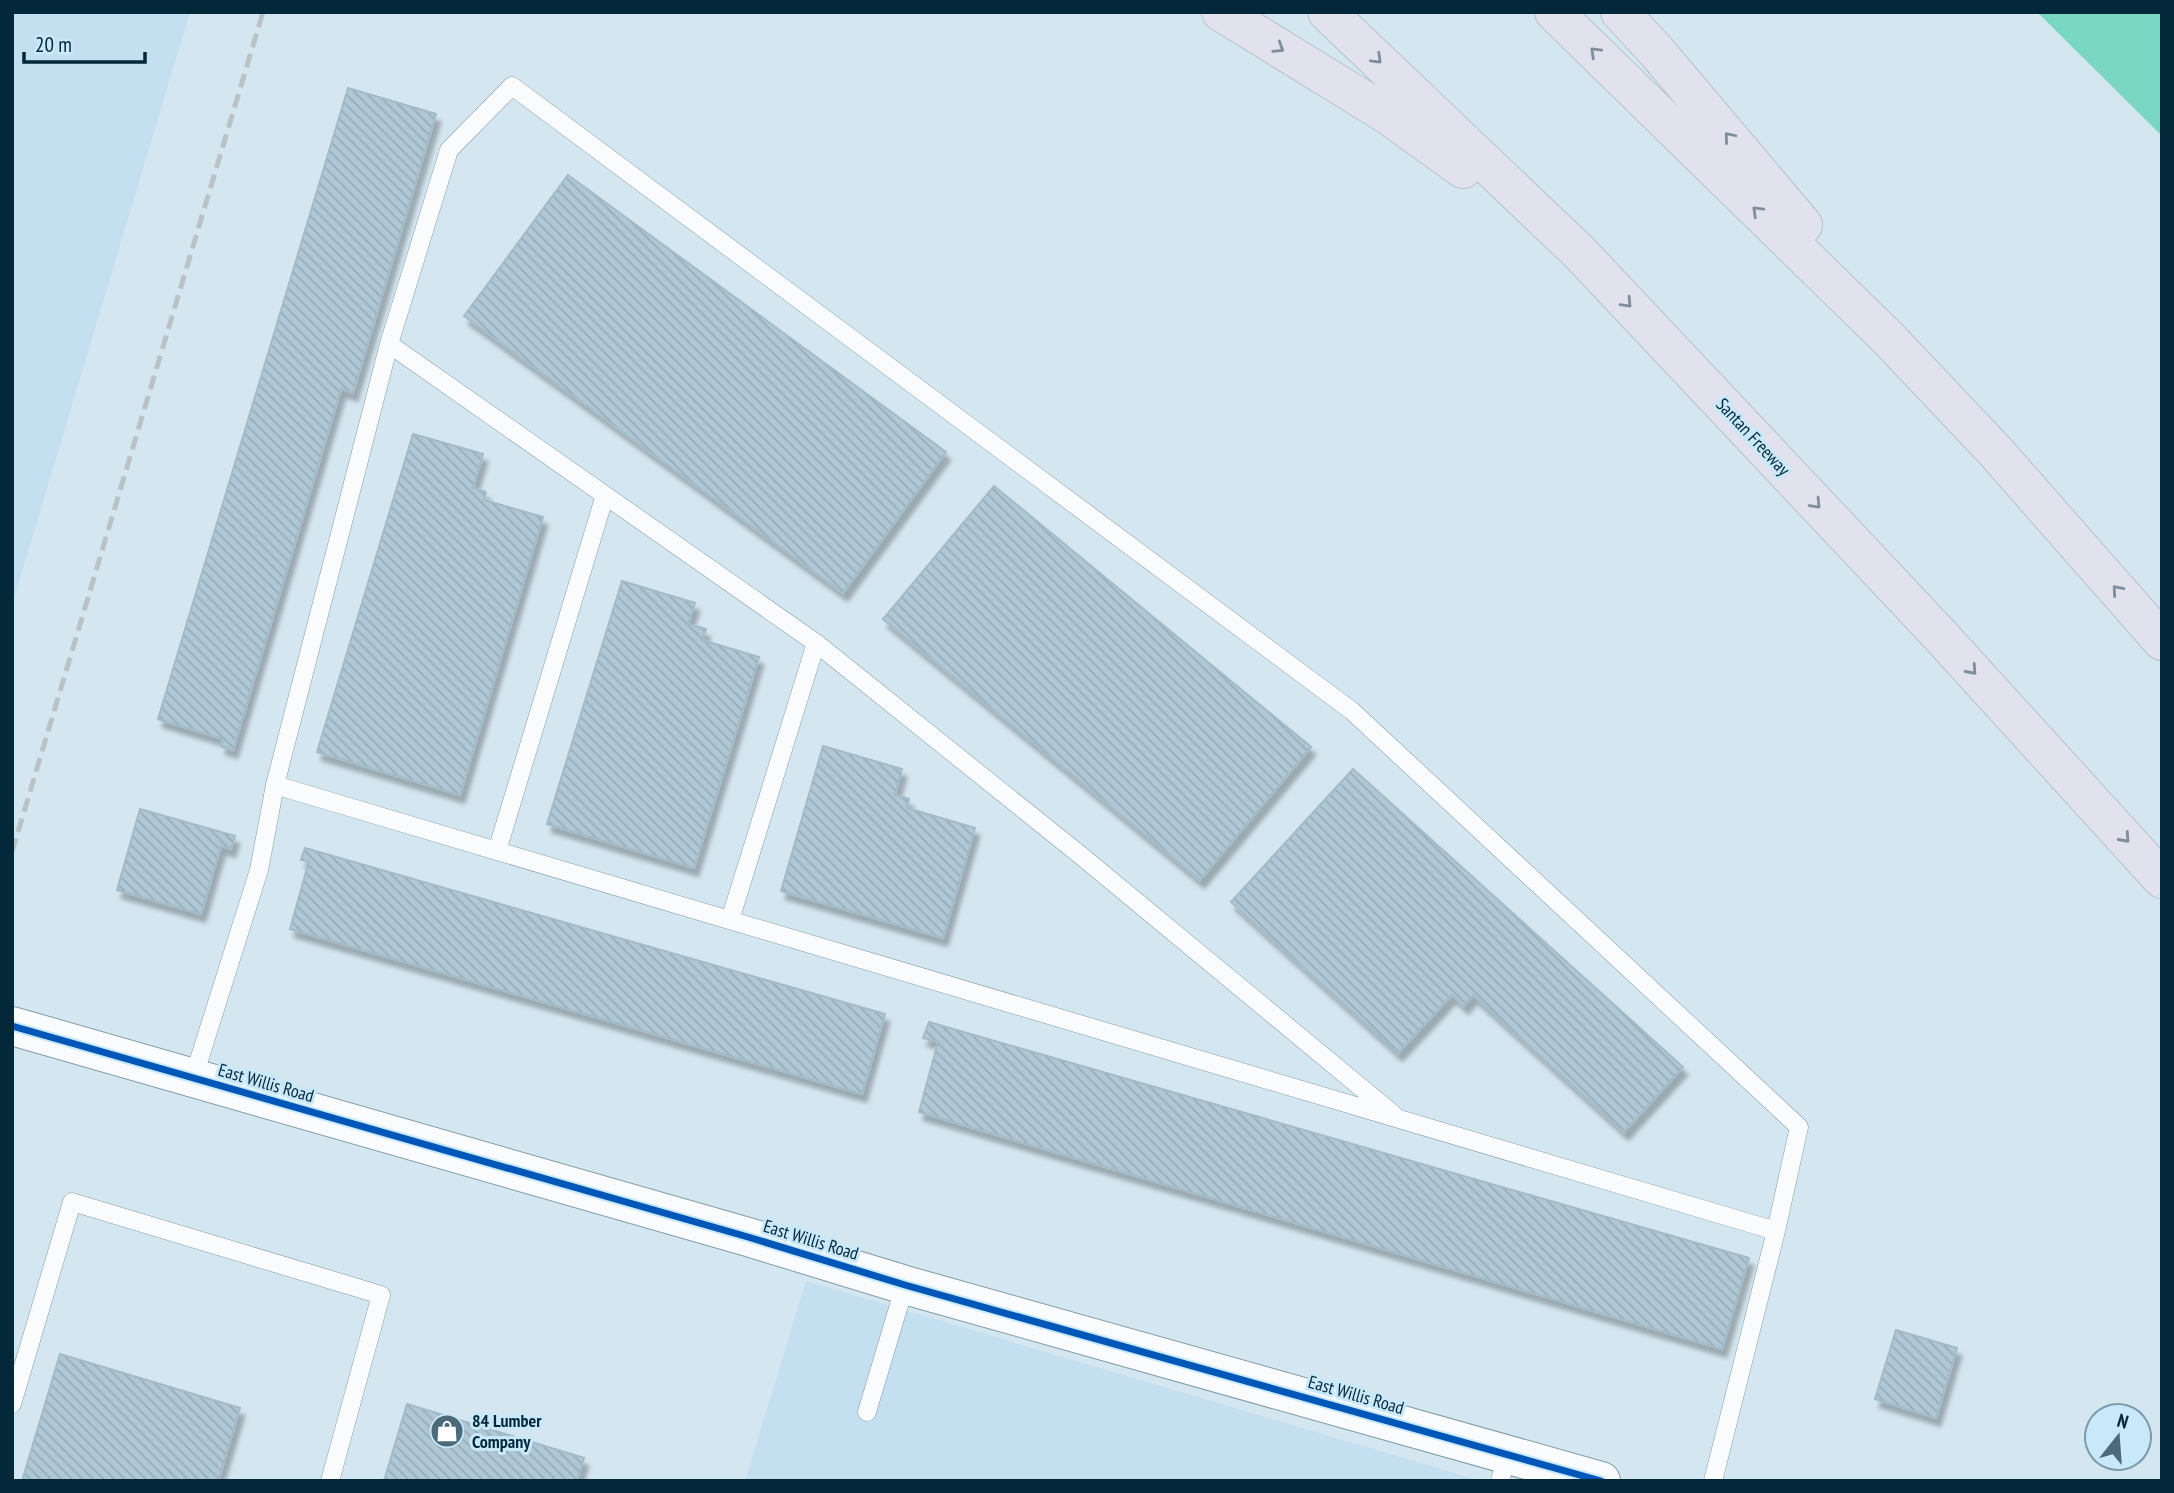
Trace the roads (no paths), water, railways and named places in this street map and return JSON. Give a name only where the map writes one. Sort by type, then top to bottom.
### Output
[{"type":"highway","points":[[1221,12],[1388,115],[1580,253]]},
{"type":"highway","name":"Santan Freeway","points":[[1327,12],[1580,253],[1938,633],[2162,878]]},
{"type":"highway","points":[[1554,12],[1888,338],[1995,451]]},
{"type":"highway","points":[[1620,12],[1657,52],[1995,451],[2162,641]]},
{"type":"street","name":"East Willis Road","points":[[12,1026],[748,1237],[1503,1467],[1601,1481]]},
{"type":"lane","points":[[193,1079],[259,870],[275,785],[389,344],[449,150],[512,86],[1352,711],[1799,1127],[1776,1231],[1713,1481]]},
{"type":"lane","points":[[389,344],[816,643],[1079,854],[1398,1118]]},
{"type":"lane","points":[[497,851],[605,495]]},
{"type":"lane","points":[[730,920],[816,643]]},
{"type":"lane","points":[[275,785],[1776,1231]]},
{"type":"lane","points":[[12,1404],[72,1202],[381,1295],[330,1481]]},
{"type":"lane","points":[[867,1412],[905,1285]]},
{"type":"railway","points":[[12,852],[263,12]]},
{"type":"place","name":"84 Lumber Company","points":[[447,1431]]}]
